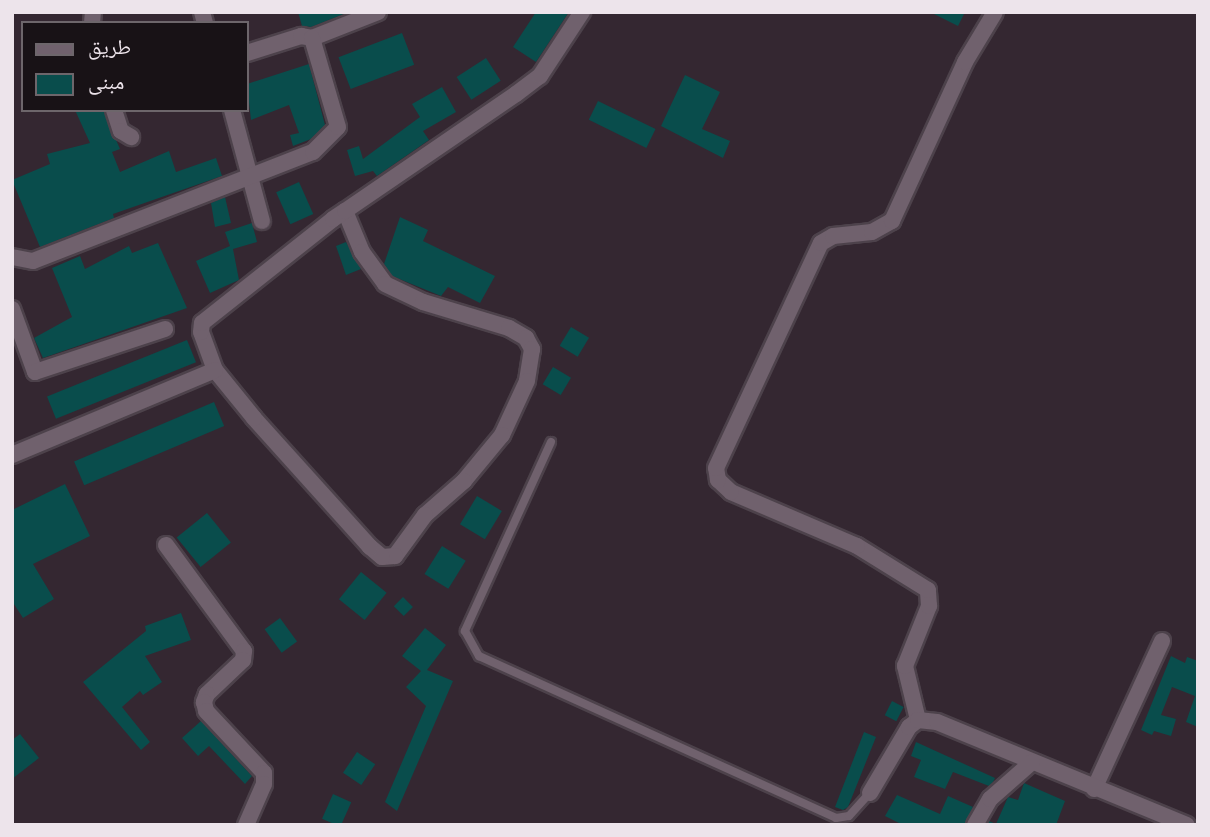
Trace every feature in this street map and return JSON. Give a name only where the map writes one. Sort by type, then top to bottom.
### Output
[{"type":"street","points":[[312,38],[378,12]]},
{"type":"street","points":[[345,211],[362,252],[385,284],[423,302],[509,328],[526,338],[533,359],[527,381],[488,454],[425,514],[395,556],[382,557],[215,370],[201,332],[207,314],[345,211],[540,76],[582,12]]},
{"type":"street","points":[[918,720],[905,666],[929,606],[928,590],[856,546],[731,492],[718,480],[716,468],[821,243],[833,236],[872,232],[892,221],[965,62],[995,12]]},
{"type":"street","points":[[12,257],[33,261],[250,179],[313,152],[337,132],[338,121],[312,38],[307,34],[248,53]]},
{"type":"street","points":[[115,112],[121,131],[131,137]]},
{"type":"street","points":[[233,112],[262,220]]},
{"type":"street","points":[[12,309],[35,372],[165,328]]},
{"type":"street","points":[[12,455],[215,370]]},
{"type":"street","points":[[166,545],[244,651],[243,660],[206,694],[204,702],[206,711],[264,773],[264,784],[246,825]]},
{"type":"street","points":[[1094,789],[1162,641]]},
{"type":"street","points":[[870,793],[909,727],[918,720],[937,722],[1094,789],[1187,825]]},
{"type":"street","points":[[975,825],[990,799],[1032,762]]},
{"type":"lane","points":[[551,442],[465,631],[479,656],[836,818],[849,816],[870,793]]},
{"type":"building","points":[[298,12],[349,12],[311,27],[302,26]]},
{"type":"building","points":[[536,12],[569,12],[536,62],[513,47]]},
{"type":"building","points":[[930,12],[965,12],[958,26]]},
{"type":"building","points":[[402,33],[414,65],[351,89],[339,57]]},
{"type":"building","points":[[486,58],[501,81],[471,100],[457,77]]},
{"type":"building","points":[[309,64],[325,125],[311,139],[293,146],[290,135],[299,133],[289,105],[251,120],[248,84]]},
{"type":"building","points":[[685,75],[720,92],[702,129],[730,141],[723,158],[661,126]]},
{"type":"building","points":[[442,87],[456,112],[423,131],[429,140],[377,176],[373,171],[355,176],[347,150],[359,146],[363,159],[420,117],[412,104]]},
{"type":"building","points":[[598,101],[656,129],[646,148],[589,120]]},
{"type":"building","points":[[76,112],[104,112],[120,149],[112,152],[120,172],[169,151],[176,172],[216,158],[222,176],[113,214],[114,218],[40,247],[12,180],[50,164],[47,154],[90,143]]},
{"type":"building","points":[[299,182],[313,214],[290,224],[276,192]]},
{"type":"building","points":[[225,197],[231,223],[215,227],[211,203]]},
{"type":"building","points":[[400,217],[428,230],[423,241],[495,276],[480,303],[448,287],[441,296],[392,276],[384,264]]},
{"type":"building","points":[[252,223],[257,242],[233,249],[239,280],[210,293],[196,261],[230,246],[225,232]]},
{"type":"building","points":[[346,242],[361,269],[346,275],[336,246]]},
{"type":"building","points":[[158,243],[187,308],[43,358],[34,338],[72,317],[52,268],[80,256],[85,269],[129,246],[132,253]]},
{"type":"building","points":[[571,327],[589,338],[578,357],[560,346]]},
{"type":"building","points":[[187,340],[196,362],[56,419],[47,397]]},
{"type":"building","points":[[553,367],[571,378],[561,395],[543,384]]},
{"type":"building","points":[[214,402],[224,426],[84,485],[74,461]]},
{"type":"building","points":[[65,484],[90,536],[33,564],[54,599],[23,618],[12,601],[12,510]]},
{"type":"building","points":[[477,496],[502,511],[485,539],[460,524]]},
{"type":"building","points":[[207,513],[231,543],[201,567],[177,538]]},
{"type":"building","points":[[442,546],[466,561],[448,589],[425,574]]},
{"type":"building","points":[[361,572],[387,593],[365,620],[339,599]]},
{"type":"building","points":[[403,597],[413,607],[404,616],[394,606]]},
{"type":"building","points":[[181,613],[191,640],[145,656],[162,682],[143,695],[140,691],[122,707],[150,742],[141,750],[83,682],[146,631],[145,626]]},
{"type":"building","points":[[280,618],[297,641],[282,653],[265,629]]},
{"type":"building","points":[[425,628],[446,645],[427,670],[453,681],[397,811],[385,802],[426,706],[406,687],[421,671],[402,656]]},
{"type":"building","points":[[1171,656],[1185,663],[1187,657],[1198,661],[1198,727],[1186,722],[1195,696],[1172,687],[1161,715],[1176,719],[1171,736],[1154,731],[1152,735],[1141,730]]},
{"type":"building","points":[[892,701],[904,707],[896,721],[885,715]]},
{"type":"building","points":[[201,721],[252,776],[245,784],[209,746],[198,756],[182,738]]},
{"type":"building","points":[[864,732],[876,737],[848,807],[843,810],[835,807]]},
{"type":"building","points":[[20,734],[39,758],[12,779],[12,740]]},
{"type":"building","points":[[916,742],[995,778],[989,786],[953,772],[945,789],[914,777],[921,760],[911,756]]},
{"type":"building","points":[[357,752],[375,764],[361,785],[343,773]]},
{"type":"building","points":[[1024,783],[1065,801],[1056,825],[987,825],[989,821],[996,824],[1008,797],[1018,800]]},
{"type":"building","points":[[333,794],[351,802],[341,825],[322,819]]},
{"type":"building","points":[[897,795],[940,814],[948,796],[973,807],[965,825],[903,825],[885,816]]}]
